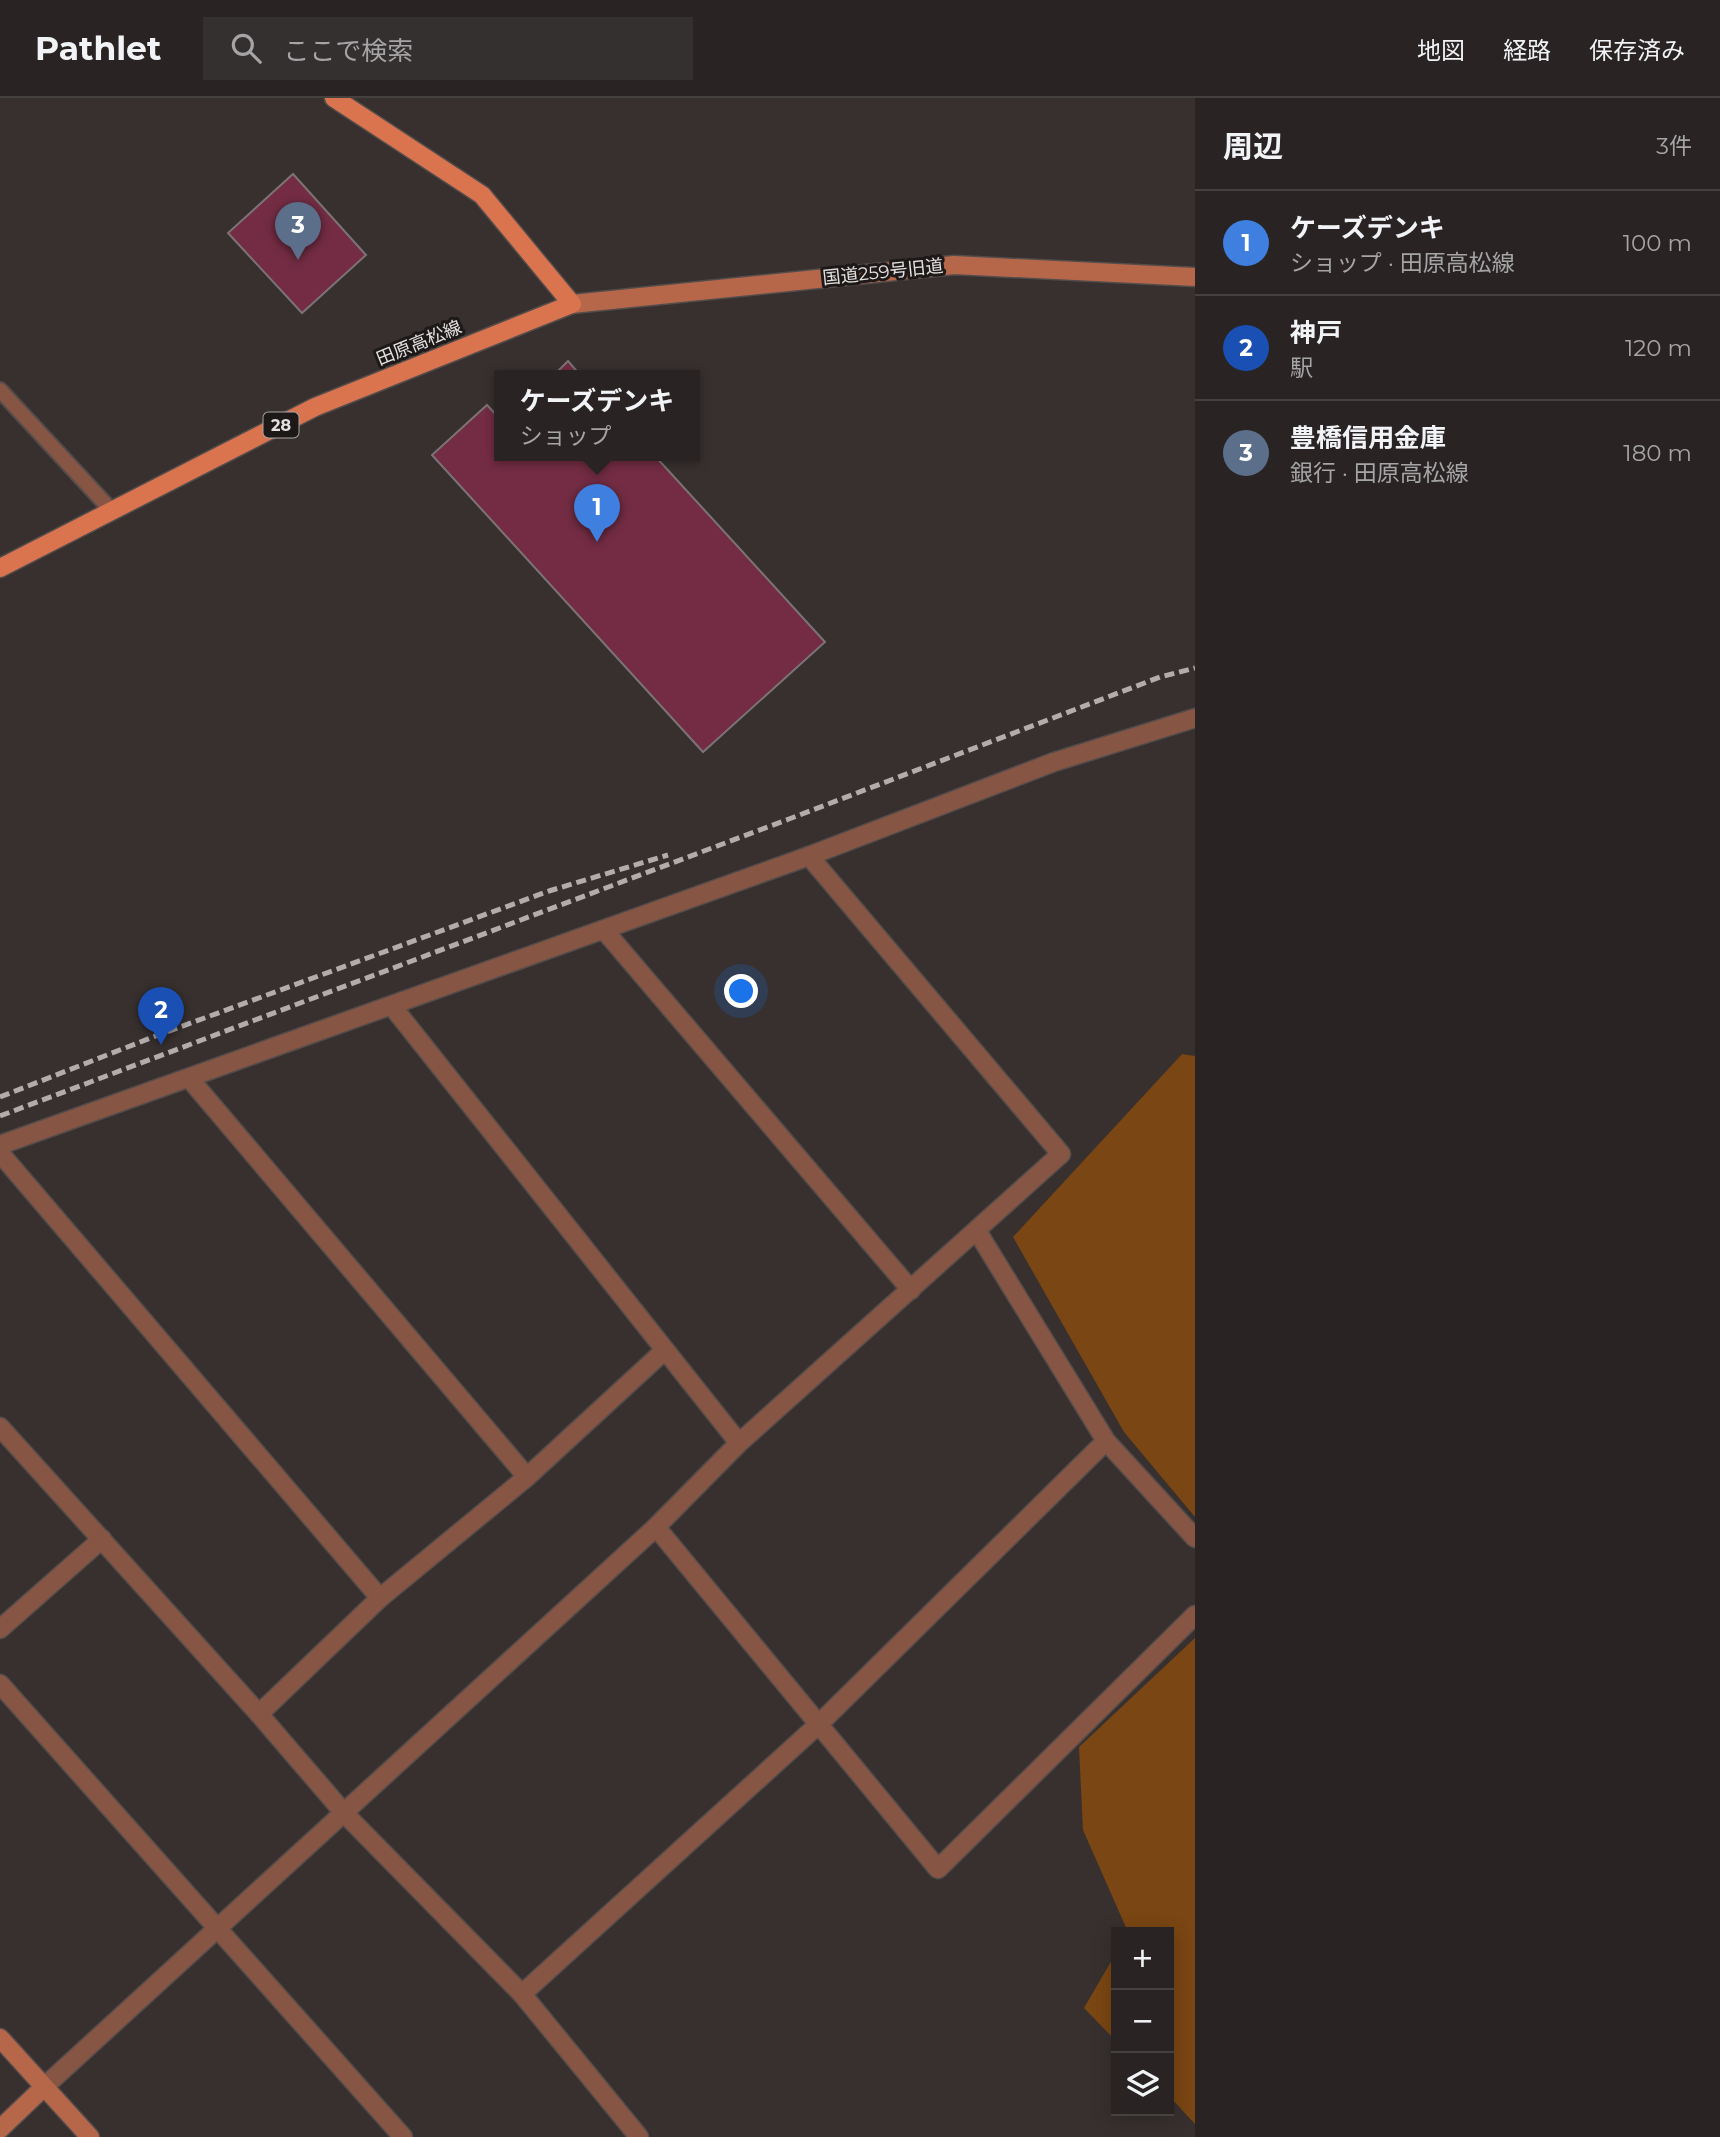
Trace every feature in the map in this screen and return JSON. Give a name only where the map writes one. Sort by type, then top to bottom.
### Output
[{"type":"main road","points":[[334,98],[482,195],[572,304]]},
{"type":"main road","name":"田原高松線","points":[[0,568],[315,407],[572,304]]},
{"type":"street","name":"国道259号旧道","points":[[572,304],[954,265],[1195,277]]},
{"type":"street","points":[[0,1144],[809,856],[1054,762],[1195,718]]},
{"type":"street","points":[[0,2129],[215,1928],[656,1527],[739,1443],[1061,1154],[809,856]]},
{"type":"street","points":[[604,930],[911,1290]]},
{"type":"street","points":[[393,1006],[739,1443]]},
{"type":"street","points":[[189,1078],[527,1477]]},
{"type":"street","points":[[0,1153],[380,1598]]},
{"type":"street","points":[[977,1231],[1106,1441],[1195,1538]]},
{"type":"street","points":[[259,1714],[380,1598],[527,1477],[665,1350]]},
{"type":"street","points":[[0,1427],[344,1812],[522,1994],[639,2137]]},
{"type":"street","points":[[522,1994],[820,1723],[1106,1441]]},
{"type":"street","points":[[656,1527],[820,1723],[937,1869],[1195,1615]]},
{"type":"street","points":[[0,1629],[102,1539]]},
{"type":"street","points":[[0,1684],[403,2137]]},
{"type":"street","points":[[0,2038],[90,2137]]},
{"type":"lane","points":[[0,390],[112,511]]},
{"type":"shaded area","points":[[1182,1054],[1195,1056],[1195,1517],[1124,1432],[1013,1237]]},
{"type":"shaded area","points":[[1195,1638],[1195,2124],[1174,2101],[1174,1927],[1126,1927],[1083,1830],[1079,1747]]},
{"type":"shaded area","points":[[1111,1962],[1111,2036],[1084,2008]]},
{"type":"building","points":[[293,174],[366,255],[302,313],[228,233]]},
{"type":"building","points":[[568,361],[576,370],[559,370]]},
{"type":"building","points":[[487,405],[494,413],[494,461],[660,461],[825,642],[703,752],[432,455]]},
{"type":"railway","points":[[0,1116],[1160,677],[1195,668]]},
{"type":"railway","points":[[0,1097],[153,1037],[549,891],[668,855]]},
{"type":"place","name":"豊橋信用金庫","points":[[298,260]]},
{"type":"place","name":"ケーズデンキ","points":[[597,542]]},
{"type":"place","name":"神戸","points":[[161,1045]]}]
